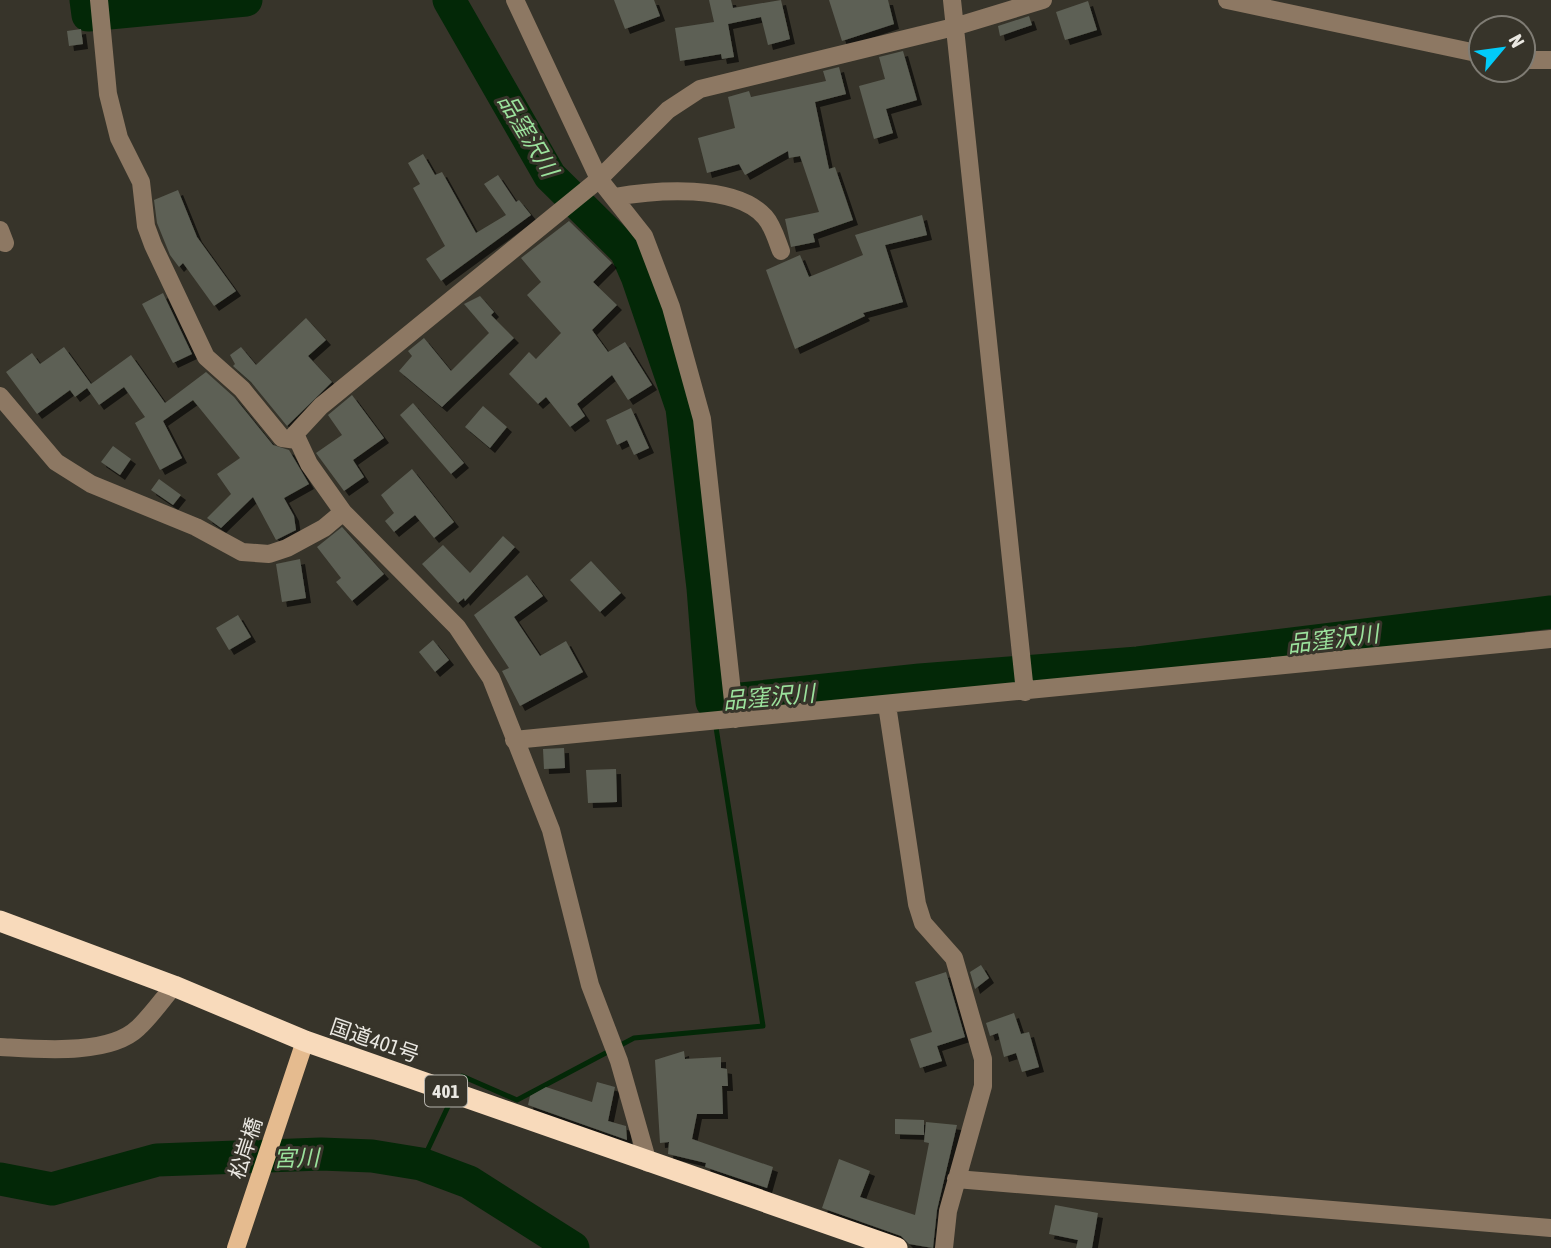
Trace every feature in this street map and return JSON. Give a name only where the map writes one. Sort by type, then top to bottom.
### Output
[{"type":"highway","name":"国道401号","points":[[0,921],[174,986],[305,1041],[897,1248]]},
{"type":"main road","name":"松岸橋","points":[[236,1248],[305,1041]]},
{"type":"street","points":[[99,0],[108,94],[119,138],[141,182],[146,226],[153,245],[206,357],[242,389],[282,438],[297,440]]},
{"type":"street","points":[[515,0],[599,179],[644,236],[671,307],[699,407],[735,719]]},
{"type":"street","points":[[951,0],[1025,692]]},
{"type":"street","points":[[648,1163],[619,1061],[590,985],[551,830],[491,678],[457,627],[343,512],[309,464],[295,434],[321,406],[599,179],[668,110],[700,89],[954,27],[1043,0]]},
{"type":"street","points":[[1227,0],[1467,51]]},
{"type":"street","points":[[614,197],[662,193],[730,195],[765,216],[781,251]]},
{"type":"street","points":[[0,396],[56,462],[91,484],[196,527],[242,552],[269,554],[287,548],[324,528],[343,512]]},
{"type":"street","points":[[514,740],[1551,639]]},
{"type":"street","points":[[887,705],[917,904],[923,923],[954,958],[983,1059],[983,1086],[956,1179],[944,1248]]},
{"type":"street","points":[[0,1047],[45,1050],[113,1044],[137,1030],[174,986]]},
{"type":"street","points":[[956,1179],[1551,1228]]},
{"type":"building","points":[[614,0],[654,0],[660,16],[625,29]]},
{"type":"building","points":[[709,0],[731,0],[733,8],[781,0],[790,39],[768,45],[761,17],[728,24],[734,57],[722,59],[721,54],[680,61],[675,28],[714,22]]},
{"type":"building","points":[[829,0],[888,0],[894,24],[842,41]]},
{"type":"building","points":[[1088,1],[1097,30],[1065,40],[1056,12]]},
{"type":"building","points":[[1029,16],[1032,25],[1000,36],[998,26]]},
{"type":"building","points":[[81,29],[83,44],[69,46],[67,31]]},
{"type":"building","points":[[903,51],[917,100],[886,109],[893,133],[874,139],[859,86],[885,79],[879,57]]},
{"type":"building","points":[[839,67],[846,94],[815,102],[829,169],[835,167],[853,220],[813,234],[815,242],[791,247],[785,219],[819,212],[800,156],[789,158],[788,151],[745,175],[739,164],[707,173],[698,138],[735,128],[728,97],[749,91],[751,97],[826,81],[823,71]]},
{"type":"building","points":[[423,154],[435,175],[442,172],[476,233],[506,215],[484,184],[498,175],[516,202],[519,200],[531,215],[441,281],[426,259],[445,246],[413,188],[420,184],[408,163]]},
{"type":"building","points":[[178,190],[197,237],[236,291],[214,306],[183,263],[179,267],[170,255],[157,223],[154,200]]},
{"type":"building","points":[[922,215],[927,235],[885,245],[903,302],[863,313],[865,316],[795,349],[766,270],[800,255],[809,277],[863,255],[855,235]]},
{"type":"building","points":[[569,221],[612,263],[593,282],[617,305],[592,330],[608,352],[625,342],[652,385],[628,400],[612,375],[577,404],[585,416],[570,427],[546,397],[538,404],[509,374],[529,352],[536,359],[561,333],[527,295],[541,282],[521,258]]},
{"type":"building","points":[[163,293],[192,354],[173,363],[142,304]]},
{"type":"building","points":[[480,296],[494,312],[491,315],[514,338],[442,407],[399,371],[412,356],[408,351],[424,338],[451,371],[489,333],[464,304]]},
{"type":"building","points":[[306,318],[326,340],[308,356],[332,382],[287,426],[251,382],[233,366],[235,364],[230,355],[241,347],[256,365]]},
{"type":"building","points":[[64,347],[91,384],[131,355],[165,403],[206,372],[234,397],[273,445],[289,450],[309,484],[284,498],[294,516],[296,530],[276,540],[253,497],[221,528],[207,518],[231,494],[217,474],[240,458],[193,400],[163,421],[182,458],[160,470],[135,423],[145,417],[124,387],[99,405],[87,388],[75,397],[70,390],[37,414],[6,372],[32,353],[40,364]]},
{"type":"building","points":[[352,395],[384,438],[353,460],[364,477],[344,491],[316,453],[342,435],[328,415]]},
{"type":"building","points":[[413,403],[464,463],[451,474],[400,415]]},
{"type":"building","points":[[483,406],[507,427],[490,448],[465,427]]},
{"type":"building","points":[[631,408],[649,448],[634,455],[627,440],[617,445],[606,420]]},
{"type":"building","points":[[113,446],[131,459],[120,475],[101,462]]},
{"type":"building","points":[[412,469],[454,522],[434,538],[415,515],[394,532],[385,521],[394,513],[381,495]]},
{"type":"building","points":[[159,479],[181,495],[173,505],[151,490]]},
{"type":"building","points":[[342,527],[384,574],[352,601],[336,582],[341,578],[317,547]]},
{"type":"building","points":[[503,536],[515,547],[465,601],[464,598],[458,603],[422,564],[443,545],[470,573]]},
{"type":"building","points":[[300,559],[306,598],[282,602],[276,564]]},
{"type":"building","points":[[591,561],[621,593],[600,612],[570,580]]},
{"type":"building","points":[[527,575],[543,596],[514,617],[540,656],[566,641],[583,672],[520,706],[502,671],[509,668],[474,615]]},
{"type":"building","points":[[238,615],[251,637],[229,650],[216,628]]},
{"type":"building","points":[[433,640],[449,660],[435,672],[419,652]]},
{"type":"building","points":[[564,748],[565,768],[544,769],[543,749]]},
{"type":"building","points":[[616,769],[617,802],[588,803],[586,770]]},
{"type":"building","points":[[981,965],[989,978],[975,989],[970,972]]},
{"type":"building","points":[[946,972],[965,1037],[937,1046],[942,1061],[920,1068],[910,1039],[932,1032],[915,982]]},
{"type":"building","points":[[1014,1013],[1021,1034],[1029,1032],[1039,1067],[1022,1072],[1016,1053],[1004,1057],[998,1033],[990,1036],[986,1023]]},
{"type":"building","points":[[684,1051],[685,1059],[721,1057],[721,1068],[727,1069],[728,1086],[722,1086],[723,1114],[697,1114],[692,1139],[773,1167],[767,1188],[705,1167],[706,1163],[668,1154],[669,1142],[660,1143],[655,1060]]},
{"type":"building","points":[[597,1082],[615,1087],[608,1121],[626,1126],[627,1140],[528,1105],[530,1096],[546,1087],[592,1102]]},
{"type":"building","points":[[895,1119],[924,1120],[924,1135],[895,1134]]},
{"type":"building","points":[[926,1122],[957,1125],[937,1210],[933,1248],[909,1244],[901,1236],[822,1208],[839,1159],[870,1171],[860,1197],[915,1215],[929,1143],[924,1142]]},
{"type":"building","points":[[1055,1205],[1098,1213],[1092,1248],[1076,1248],[1078,1240],[1049,1234]]},
{"type":"waterway","name":"品窪沢川","points":[[86,0],[88,15],[246,0]]},
{"type":"waterway","name":"品窪沢川","points":[[449,0],[550,176],[626,251],[637,276],[682,408],[703,588],[712,702],[920,680],[1138,663],[1551,612]]},
{"type":"waterway","points":[[456,1089],[462,1076],[517,1100],[634,1038],[763,1026],[712,702]]},
{"type":"waterway","points":[[421,1164],[452,1098]]},
{"type":"waterway","name":"宮川","points":[[0,1179],[52,1189],[157,1160],[321,1154],[372,1156],[421,1164],[469,1182],[573,1248]]}]
